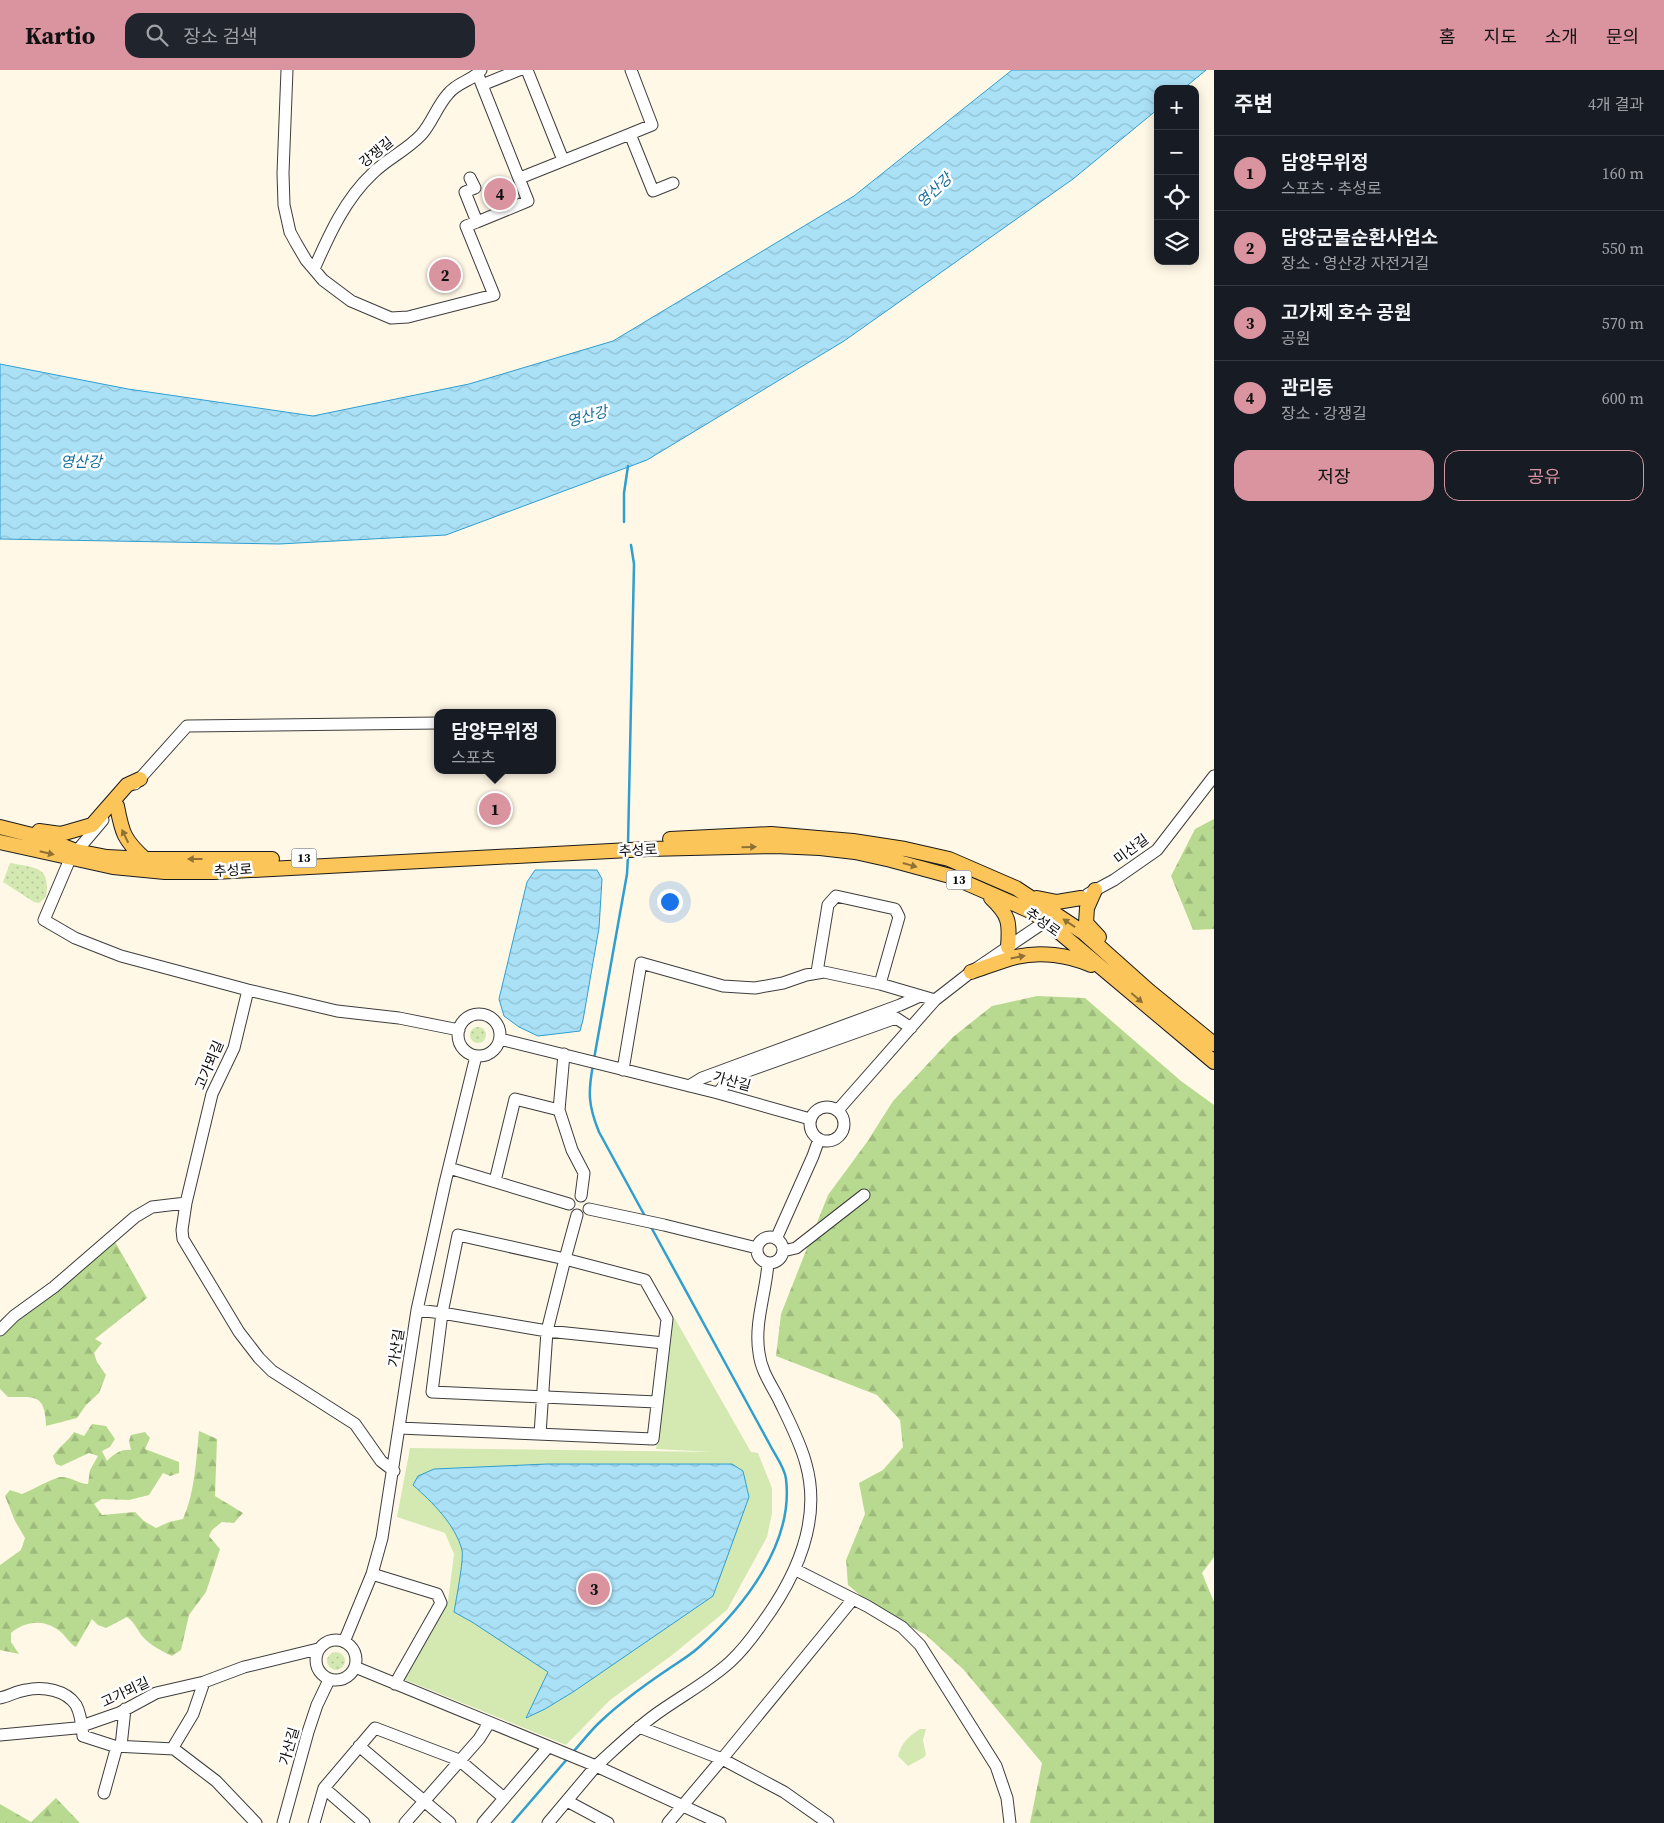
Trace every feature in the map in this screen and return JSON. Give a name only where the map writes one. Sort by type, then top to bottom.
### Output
[{"type":"main road","points":[[0,821],[43,832],[61,834],[77,831],[92,825],[128,785],[140,778]]},
{"type":"main road","points":[[117,806],[122,833],[134,850],[146,859]]},
{"type":"main road","name":"추성로","points":[[0,827],[40,837],[73,855],[146,859],[282,859],[611,847]]},
{"type":"main road","name":"추성로","points":[[0,842],[73,855],[113,867],[165,872],[214,872],[648,845],[771,834],[853,841],[905,849],[949,859],[1030,896],[1110,974],[1214,1062]]},
{"type":"main road","name":"추성로","points":[[648,845],[775,846],[856,852],[950,876],[1028,910],[1049,916],[1084,933],[1214,1044]]},
{"type":"main road","points":[[983,890],[1002,908],[1009,921],[1008,946]]},
{"type":"main road","points":[[1095,890],[1087,908],[1086,923],[1094,930],[1113,958]]},
{"type":"main road","points":[[1030,896],[1057,902],[1081,898]]},
{"type":"main road","points":[[971,972],[1016,957],[1040,955],[1077,958],[1110,974]]},
{"type":"street","points":[[287,70],[282,195],[290,232],[300,250],[328,284],[361,306],[391,318],[408,316],[494,295],[466,226],[528,201],[480,77]]},
{"type":"street","name":"강쟁길","points":[[314,269],[331,230],[359,187],[374,171],[421,135],[448,93],[460,82],[520,70]]},
{"type":"street","points":[[527,70],[563,160]]},
{"type":"street","points":[[520,178],[652,125],[631,70]]},
{"type":"street","points":[[630,134],[653,191],[673,183]]},
{"type":"street","points":[[470,178],[475,188],[465,192],[477,222]]},
{"type":"street","points":[[434,723],[186,726],[73,855],[44,920],[75,938],[121,956],[248,990],[337,1011],[399,1018],[459,1030]]},
{"type":"street","name":"미산길","points":[[1049,916],[1065,904],[1081,898],[1114,880],[1157,850],[1214,776]]},
{"type":"street","points":[[817,972],[828,905],[836,896],[895,909],[899,917],[880,984]]},
{"type":"street","points":[[838,1110],[935,1000],[1049,916]]},
{"type":"street","points":[[623,1070],[641,963],[723,986],[755,988],[783,983],[817,972],[847,976],[935,1000]]},
{"type":"street","name":"고가뫼길","points":[[248,990],[234,1048],[212,1094],[186,1203],[182,1230],[183,1240],[240,1332],[259,1358],[272,1372],[355,1424],[381,1461],[394,1471]]},
{"type":"street","points":[[689,1086],[702,1078],[920,996]]},
{"type":"street","points":[[483,1014],[495,1021],[500,1032],[500,1039],[494,1050],[489,1054],[476,1056],[464,1050],[460,1044],[459,1030],[466,1019],[483,1014]]},
{"type":"street","points":[[718,1093],[731,1077],[896,1018],[911,1028]]},
{"type":"street","name":"가산길","points":[[500,1039],[718,1093],[810,1119]]},
{"type":"street","points":[[564,1054],[559,1110],[572,1150],[584,1173],[582,1196]]},
{"type":"street","name":"가산길","points":[[344,1642],[372,1574],[382,1538],[394,1471],[417,1310],[476,1056]]},
{"type":"street","points":[[495,1181],[515,1099],[559,1110]]},
{"type":"street","points":[[822,1107],[833,1107],[838,1110],[844,1120],[843,1131],[840,1136],[830,1141],[819,1139],[811,1130],[810,1119],[817,1109],[822,1107]]},
{"type":"street","points":[[776,1239],[819,1139]]},
{"type":"street","points":[[450,1168],[569,1204]]},
{"type":"street","points":[[783,1251],[796,1248],[864,1195]]},
{"type":"street","points":[[575,1196],[582,1196],[587,1199],[589,1209],[585,1214],[577,1216],[570,1211],[569,1204],[575,1196]]},
{"type":"street","points":[[0,1330],[14,1316],[54,1287],[135,1217],[152,1207],[186,1203]]},
{"type":"street","points":[[589,1209],[623,1215],[757,1248]]},
{"type":"street","points":[[540,1434],[547,1331],[577,1216]]},
{"type":"street","points":[[399,1428],[653,1439],[666,1319],[646,1280],[565,1259],[458,1235],[442,1313],[432,1392],[657,1402]]},
{"type":"street","points":[[764,1239],[776,1239],[781,1244],[783,1251],[780,1259],[776,1262],[768,1263],[758,1256],[757,1248],[764,1239]]},
{"type":"street","points":[[548,1823],[567,1801],[591,1764],[661,1710],[712,1677],[747,1645],[774,1608],[796,1570],[805,1543],[811,1510],[811,1479],[806,1460],[796,1436],[764,1374],[759,1354],[757,1334],[768,1263]]},
{"type":"street","points":[[417,1310],[547,1331],[664,1343]]},
{"type":"street","points":[[796,1570],[902,1627],[920,1645],[996,1766],[1007,1798],[1010,1823]]},
{"type":"street","points":[[372,1574],[437,1594],[442,1603],[396,1684]]},
{"type":"street","points":[[668,1823],[853,1599]]},
{"type":"street","points":[[333,1640],[344,1642],[355,1655],[355,1667],[348,1677],[342,1680],[329,1680],[319,1673],[316,1667],[315,1661],[318,1649],[333,1640]]},
{"type":"street","name":"고가뫼길","points":[[0,1735],[60,1731],[82,1726],[119,1714],[156,1692],[204,1682],[244,1667],[318,1649]]},
{"type":"street","points":[[355,1667],[591,1764],[720,1823]]},
{"type":"street","name":"가산길","points":[[283,1823],[308,1732],[317,1705],[329,1680]]},
{"type":"street","points":[[172,1748],[194,1714],[204,1682]]},
{"type":"street","points":[[0,1698],[29,1689],[51,1689],[60,1693],[75,1704],[83,1736],[119,1746],[172,1748],[182,1753],[232,1796],[256,1823]]},
{"type":"street","points":[[104,1793],[119,1746],[125,1709]]},
{"type":"street","points":[[405,1823],[479,1739],[489,1723]]},
{"type":"street","points":[[639,1727],[722,1759],[784,1792],[828,1823]]},
{"type":"street","points":[[314,1823],[324,1788],[375,1728],[459,1760],[504,1798]]},
{"type":"street","points":[[359,1746],[450,1823]]},
{"type":"street","points":[[483,1823],[504,1798],[552,1749]]},
{"type":"street","points":[[324,1788],[364,1823]]},
{"type":"street","points":[[567,1801],[603,1822]]},
{"type":"green space","points":[[1214,819],[1214,929],[1193,930],[1171,876],[1195,829]]},
{"type":"green space","points":[[10,863],[40,870],[46,879],[46,897],[39,903],[34,902],[3,882]]},
{"type":"green space","points":[[1037,996],[1085,998],[1181,1081],[1214,1105],[1214,1557],[1202,1573],[1214,1602],[1214,1823],[1030,1823],[1042,1763],[963,1669],[926,1635],[873,1606],[848,1585],[846,1560],[865,1514],[859,1483],[883,1470],[903,1447],[900,1420],[877,1395],[776,1356],[781,1314],[828,1195],[867,1142],[893,1101],[953,1037],[992,1006]]},
{"type":"green space","points":[[478,1027],[484,1029],[486,1035],[484,1041],[478,1043],[472,1041],[470,1035],[472,1029]]},
{"type":"green space","points":[[114,1240],[147,1298],[95,1339],[102,1343],[94,1353],[97,1362],[106,1375],[99,1393],[86,1405],[77,1418],[46,1426],[44,1408],[41,1403],[32,1398],[8,1397],[0,1389],[0,1337],[19,1318]]},
{"type":"green space","points":[[674,1317],[751,1452],[758,1453],[772,1488],[772,1513],[767,1537],[727,1610],[671,1656],[610,1700],[566,1745],[403,1679],[448,1601],[454,1554],[445,1533],[397,1517],[410,1448],[713,1452],[656,1449],[670,1320]]},
{"type":"green space","points":[[92,1424],[106,1426],[115,1439],[110,1447],[102,1451],[107,1461],[118,1452],[131,1450],[129,1441],[131,1435],[145,1432],[150,1438],[145,1449],[179,1462],[179,1473],[170,1476],[163,1473],[149,1495],[129,1500],[102,1499],[94,1504],[102,1515],[135,1512],[144,1521],[156,1528],[169,1522],[183,1519],[193,1487],[199,1431],[217,1439],[215,1496],[243,1513],[234,1523],[222,1522],[212,1530],[209,1536],[220,1549],[206,1592],[189,1615],[181,1650],[172,1656],[160,1650],[142,1636],[134,1623],[127,1617],[106,1628],[98,1625],[92,1619],[76,1647],[62,1633],[50,1625],[43,1623],[30,1624],[11,1633],[11,1642],[19,1654],[0,1650],[0,1565],[21,1550],[25,1538],[15,1521],[5,1496],[10,1490],[22,1494],[60,1477],[88,1484],[90,1470],[98,1456],[89,1453],[61,1466],[56,1464],[53,1456],[74,1432],[84,1436]]},
{"type":"green space","points":[[336,1652],[342,1655],[345,1661],[342,1667],[336,1670],[330,1667],[327,1661],[330,1655]]},
{"type":"green space","points":[[920,1729],[926,1729],[923,1740],[926,1755],[908,1766],[898,1756],[899,1751],[906,1740]]},
{"type":"green space","points":[[56,1798],[80,1823],[0,1823],[0,1804],[31,1822]]},
{"type":"water","name":"영산강","points":[[1012,70],[1206,70],[1188,85],[1154,85],[1154,112],[1073,179],[844,341],[647,460],[446,535],[279,544],[0,539],[0,364],[128,389],[313,416],[469,384],[613,341],[854,196]]},
{"type":"water","points":[[535,870],[597,870],[602,879],[599,928],[580,1031],[538,1036],[519,1027],[504,1016],[499,999],[527,882]]},
{"type":"water","points":[[547,1464],[732,1464],[743,1471],[749,1497],[713,1596],[573,1692],[526,1718],[548,1672],[454,1612],[461,1571],[462,1550],[459,1540],[435,1506],[413,1485],[418,1476],[434,1469]]},
{"type":"waterway","points":[[624,522],[624,493],[628,466]]},
{"type":"waterway","points":[[628,845],[634,564],[631,545]]},
{"type":"waterway","points":[[594,1059],[627,874],[628,855]]},
{"type":"waterway","points":[[593,1065],[590,1098],[595,1122],[646,1218]]},
{"type":"waterway","points":[[573,1752],[608,1714],[639,1689],[694,1651],[732,1614],[762,1573],[774,1550],[782,1527],[786,1503],[786,1479],[782,1466],[651,1227]]},
{"type":"waterway","points":[[512,1823],[568,1758]]},
{"type":"place","name":"관리동","points":[[500,194]]},
{"type":"place","name":"담양군물순환사업소","points":[[445,275]]},
{"type":"place","name":"담양무위정","points":[[495,809]]},
{"type":"place","name":"고가제 호수 공원","points":[[594,1589]]}]
